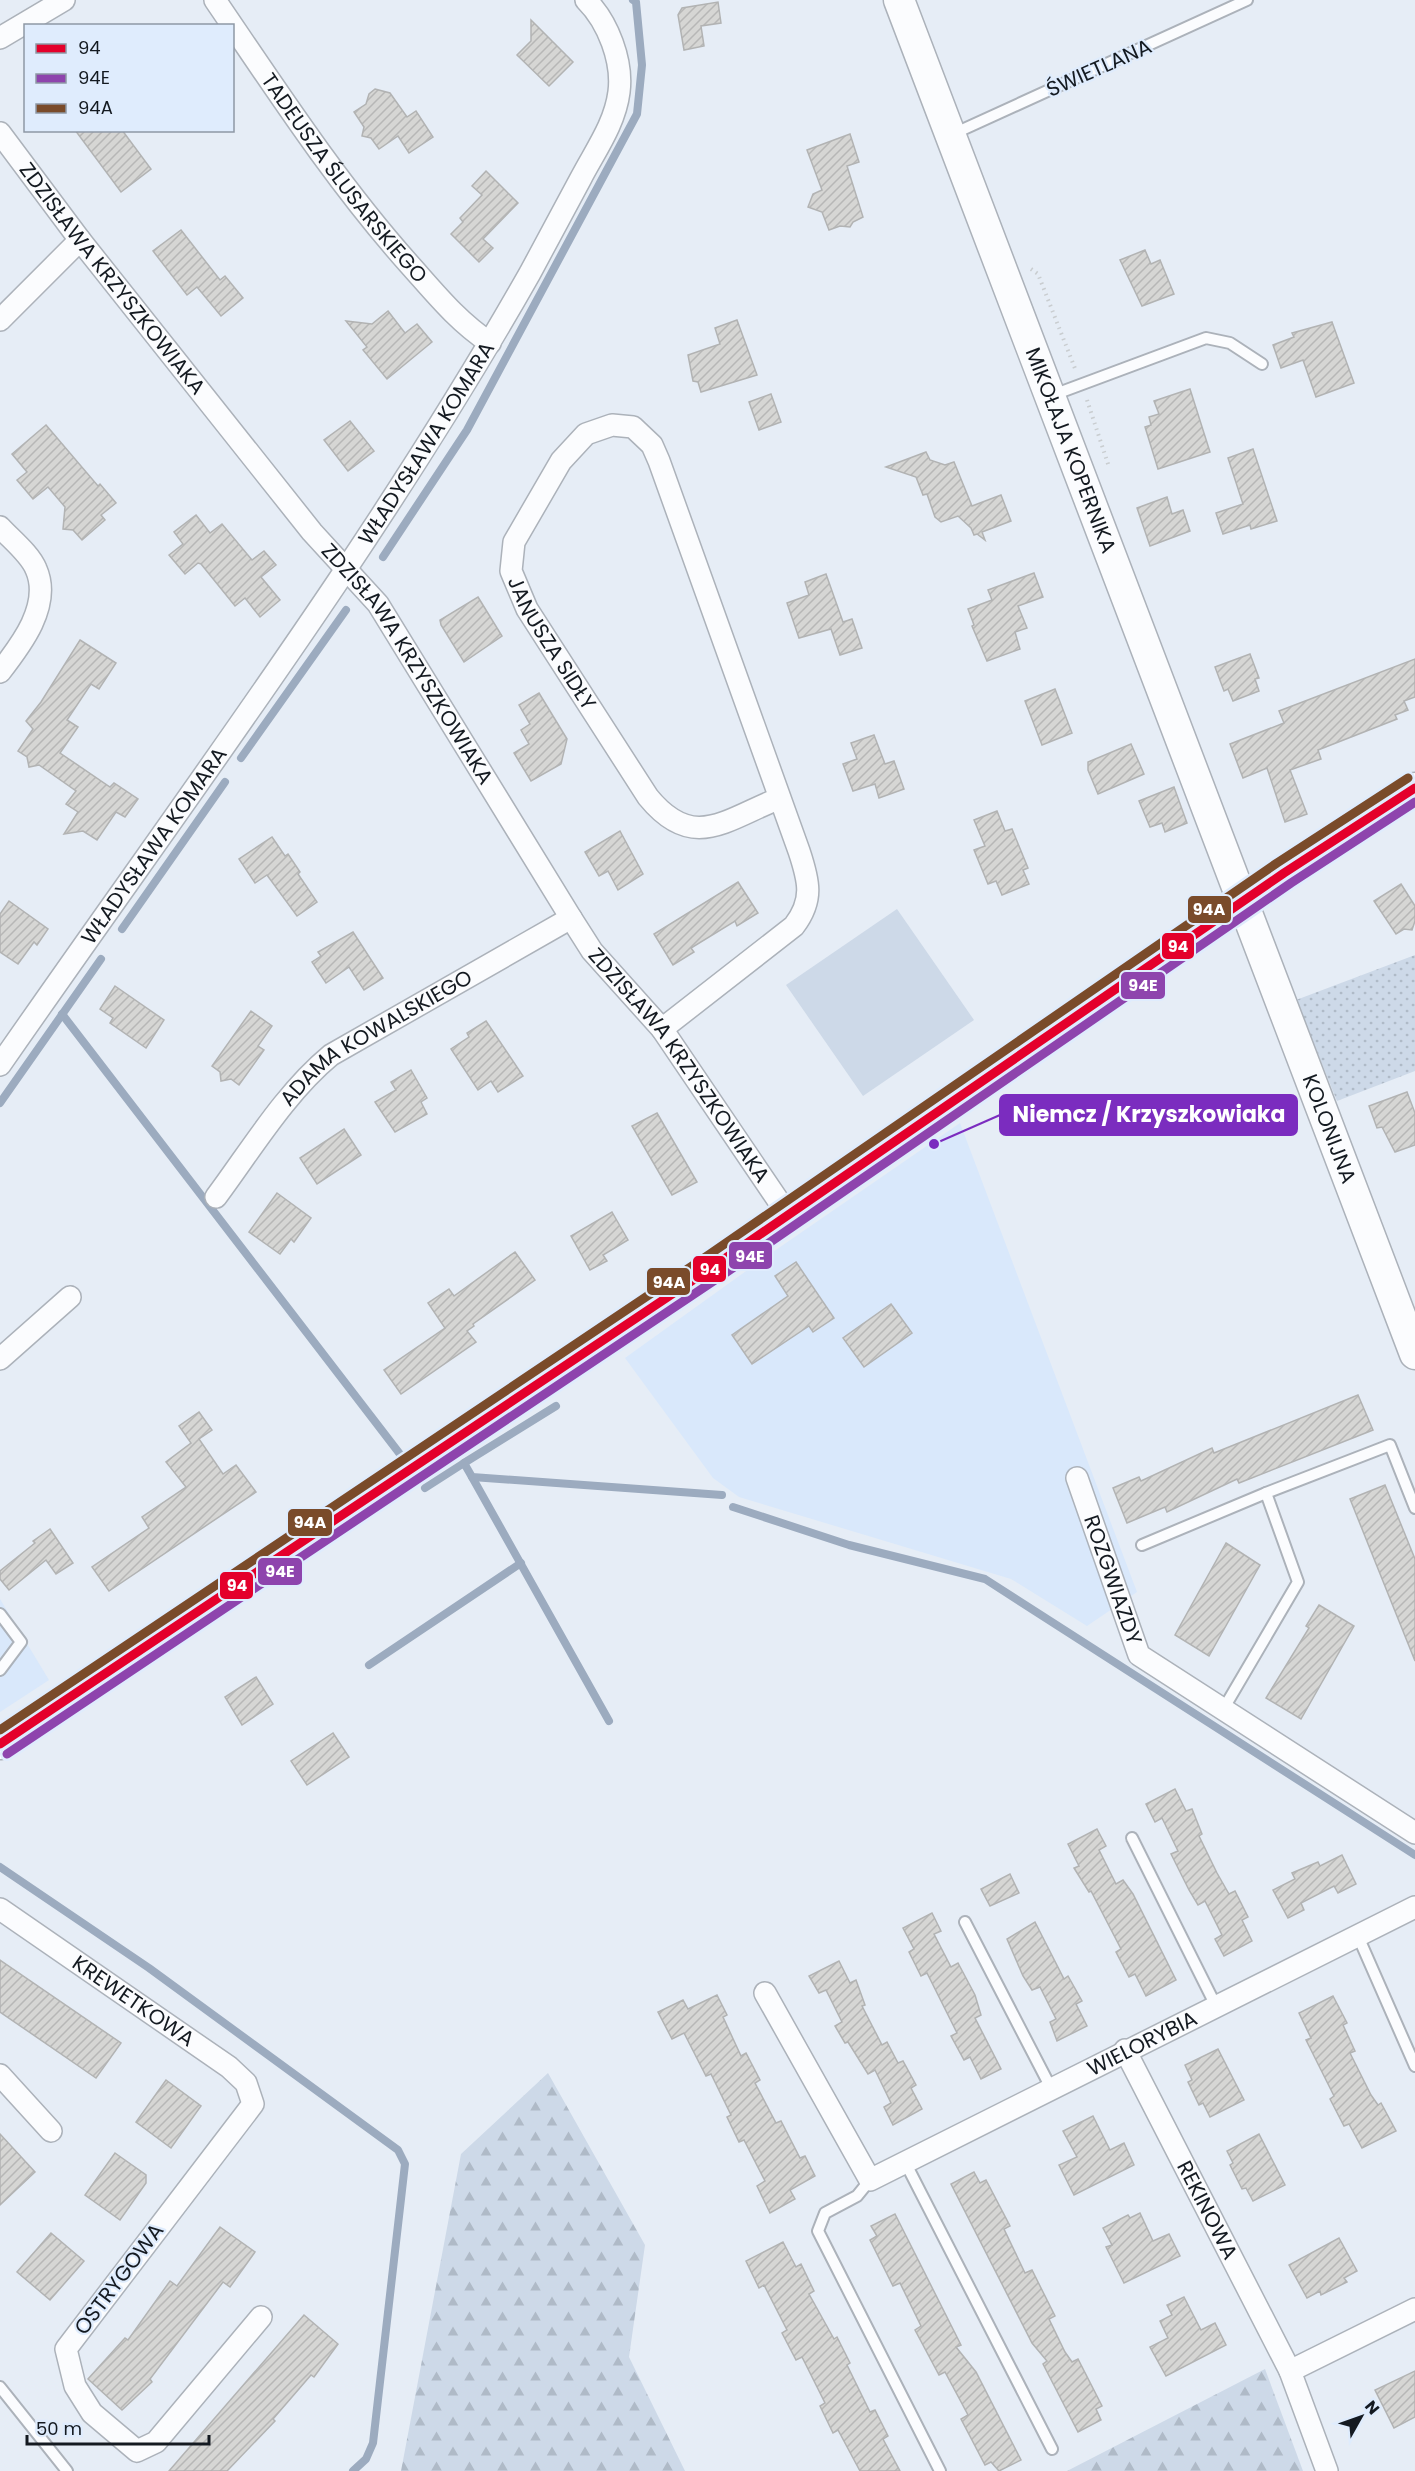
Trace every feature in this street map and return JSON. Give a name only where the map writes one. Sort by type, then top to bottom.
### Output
[{"type":"street","points":[[0,38],[64,0]]},
{"type":"street","name":"TADEUSZA ŚLUSARSKIEGO","points":[[216,0],[232,24]]},
{"type":"street","name":"WŁADYSŁAWA KOMARA","points":[[0,1065],[239,725],[346,568],[490,343],[613,119],[620,90],[617,62],[608,32],[586,0]]},
{"type":"street","name":"MIKOŁAJA KOPERNIKA","points":[[899,0],[1242,901]]},
{"type":"street","name":"TADEUSZA ŚLUSARSKIEGO","points":[[234,27],[321,157],[386,238],[463,324],[490,343]]},
{"type":"street","name":"ZDZISŁAWA KRZYSZKOWIAKA","points":[[0,133],[80,240],[312,532],[378,604],[592,951],[662,1029],[788,1215]]},
{"type":"street","points":[[0,320],[80,240]]},
{"type":"street","name":"JANUSZA SIDŁY","points":[[662,1029],[794,926],[805,912],[809,892],[806,873],[780,798],[652,445],[633,428],[612,425],[585,434],[561,461],[514,542],[511,571],[527,609],[648,798],[663,816],[682,826],[701,830],[780,798]]},
{"type":"street","points":[[0,527],[36,567],[42,592],[26,638],[0,672]]},
{"type":"street","points":[[0,1744],[788,1215],[1242,901],[1415,788]]},
{"type":"street","name":"KOLONIJNA","points":[[1242,901],[1415,1354]]},
{"type":"street","name":"ADAMA KOWALSKIEGO","points":[[216,1197],[287,1102],[318,1065],[330,1055],[571,918]]},
{"type":"street","points":[[0,1359],[70,1297]]},
{"type":"street","name":"ROZGWIAZDY","points":[[1077,1478],[1139,1654],[1415,1833]]},
{"type":"street","name":"WIELORYBIA","points":[[870,2180],[1125,2050],[1415,1907]]},
{"type":"street","name":"KREWETKOWA","points":[[2,1916],[229,2067],[246,2083],[253,2104]]},
{"type":"street","points":[[765,1993],[870,2180]]},
{"type":"street","name":"REKINOWA","points":[[1125,2050],[1290,2371],[1327,2471]]},
{"type":"street","points":[[0,2075],[51,2131]]},
{"type":"street","name":"OSTRYGOWA","points":[[253,2104],[66,2349],[75,2386],[92,2413],[137,2451],[156,2442],[261,2317]]},
{"type":"street","points":[[1290,2371],[1415,2309]]},
{"type":"lane","name":"ŚWIETLANA","points":[[951,135],[1247,0]]},
{"type":"lane","points":[[1050,396],[1206,338],[1230,343],[1262,364]]},
{"type":"lane","points":[[1142,1545],[1266,1493],[1390,1445],[1415,1508]]},
{"type":"lane","points":[[1224,1708],[1298,1582],[1266,1493]]},
{"type":"lane","points":[[0,1614],[21,1642],[0,1670]]},
{"type":"lane","points":[[1132,1838],[1215,2006]]},
{"type":"lane","points":[[965,1923],[1051,2088]]},
{"type":"lane","points":[[1357,1934],[1415,2066]]},
{"type":"lane","points":[[905,2162],[1052,2449]]},
{"type":"lane","points":[[870,2180],[857,2196],[825,2213],[818,2231],[940,2471]]},
{"type":"lane","points":[[0,2387],[67,2471]]},
{"type":"shaded area","points":[[960,1123],[1137,1592],[1087,1626],[1011,1579],[739,1497],[713,1478],[625,1358],[760,1261]]},
{"type":"shaded area","points":[[0,1599],[49,1680],[0,1712]]},
{"type":"green space","points":[[897,909],[974,1020],[863,1096],[786,985]]},
{"type":"green space","points":[[1415,955],[1415,1071],[1337,1101],[1296,1000]]},
{"type":"green space","points":[[548,2073],[645,2245],[629,2357],[685,2471],[401,2471],[461,2154]]},
{"type":"green space","points":[[1265,2369],[1303,2471],[1067,2471]]},
{"type":"building","points":[[718,2],[721,23],[701,26],[704,46],[684,50],[678,15],[682,8]]},
{"type":"building","points":[[531,20],[573,62],[549,86],[517,55],[531,41]]},
{"type":"building","points":[[375,89],[390,93],[407,117],[416,111],[433,137],[409,153],[398,136],[379,149],[371,138],[362,136],[364,127],[354,112],[366,104],[369,94]]},
{"type":"building","points":[[76,132],[123,132],[151,169],[121,192]]},
{"type":"building","points":[[850,134],[859,162],[847,166],[863,217],[853,222],[850,227],[840,226],[829,230],[822,212],[808,207],[813,194],[822,190],[807,150]]},
{"type":"building","points":[[486,171],[518,203],[483,239],[493,248],[479,262],[451,234],[463,222],[460,218],[482,195],[472,186]]},
{"type":"building","points":[[181,230],[220,280],[225,276],[243,298],[221,316],[197,287],[187,295],[153,251]]},
{"type":"building","points":[[1145,250],[1151,264],[1160,260],[1174,294],[1142,306],[1120,260]]},
{"type":"building","points":[[388,311],[405,333],[417,324],[432,342],[387,379],[363,350],[367,347],[346,321],[372,324]]},
{"type":"building","points":[[737,320],[757,375],[701,392],[698,382],[693,381],[688,355],[720,344],[715,328]]},
{"type":"building","points":[[1332,322],[1354,383],[1316,397],[1303,360],[1281,368],[1273,345],[1294,337],[1292,333]]},
{"type":"building","points":[[1190,389],[1210,452],[1158,469],[1145,427],[1151,425],[1149,417],[1159,414],[1154,401]]},
{"type":"building","points":[[771,394],[781,422],[759,430],[749,402]]},
{"type":"building","points":[[350,421],[374,451],[348,471],[324,440]]},
{"type":"building","points":[[46,425],[98,486],[100,484],[116,503],[101,515],[105,520],[82,540],[73,530],[63,529],[65,507],[48,487],[33,499],[17,480],[27,472],[12,454]]},
{"type":"building","points":[[1253,449],[1277,521],[1251,529],[1250,525],[1223,534],[1216,513],[1243,504],[1228,458]]},
{"type":"building","points":[[926,452],[930,460],[945,465],[954,462],[972,506],[1001,495],[1011,521],[982,532],[985,540],[977,534],[974,535],[971,528],[958,516],[941,522],[935,517],[927,494],[923,495],[916,477],[886,467]]},
{"type":"building","points":[[1167,497],[1172,514],[1183,510],[1190,531],[1150,546],[1137,508]]},
{"type":"building","points":[[196,515],[210,533],[222,524],[252,560],[264,551],[276,565],[261,577],[280,600],[260,617],[245,598],[235,606],[201,564],[198,563],[185,574],[169,555],[183,544],[174,532]]},
{"type":"building","points":[[1034,573],[1043,597],[1018,606],[1027,628],[1015,632],[1020,649],[987,661],[972,626],[974,625],[968,609],[992,600],[988,590]]},
{"type":"building","points":[[826,574],[843,622],[852,619],[862,648],[840,655],[831,629],[799,638],[787,603],[809,595],[805,582]]},
{"type":"building","points":[[478,597],[502,636],[464,662],[440,620]]},
{"type":"building","points":[[80,640],[116,663],[99,689],[91,684],[67,720],[78,727],[60,753],[110,787],[114,783],[138,799],[125,817],[116,812],[97,840],[83,831],[64,834],[78,812],[66,804],[76,791],[39,765],[29,767],[27,757],[18,751],[33,729],[26,721],[41,702]]},
{"type":"building","points":[[1250,654],[1259,678],[1255,679],[1259,691],[1233,701],[1228,689],[1224,691],[1215,667]]},
{"type":"building","points":[[1415,659],[1415,697],[1404,701],[1408,710],[1395,715],[1397,719],[1318,750],[1321,759],[1290,770],[1307,814],[1285,822],[1267,768],[1243,778],[1230,744],[1284,723],[1279,711]]},
{"type":"building","points":[[1055,689],[1072,733],[1042,745],[1025,701]]},
{"type":"building","points":[[539,693],[567,739],[561,764],[531,781],[514,753],[529,744],[521,730],[530,724],[519,705]]},
{"type":"building","points":[[874,735],[885,764],[894,761],[904,789],[879,798],[875,784],[853,791],[843,764],[857,759],[851,743]]},
{"type":"building","points":[[1131,744],[1144,774],[1098,794],[1088,770],[1088,762]]},
{"type":"building","points":[[1174,787],[1187,823],[1165,832],[1162,823],[1150,827],[1139,801]]},
{"type":"building","points":[[997,811],[1005,831],[1012,829],[1028,868],[1023,870],[1029,884],[1002,895],[996,881],[988,884],[974,850],[985,846],[974,820]]},
{"type":"building","points":[[620,831],[643,874],[618,890],[608,871],[599,876],[585,852]]},
{"type":"building","points":[[272,837],[285,856],[288,854],[317,902],[297,916],[267,875],[255,883],[239,859]]},
{"type":"building","points":[[738,882],[758,913],[737,926],[735,921],[691,948],[694,952],[673,965],[654,934]]},
{"type":"building","points":[[1401,884],[1415,906],[1415,921],[1412,930],[1404,929],[1396,934],[1374,901]]},
{"type":"building","points":[[9,901],[48,929],[37,945],[34,942],[18,964],[0,952],[0,914]]},
{"type":"building","points":[[353,932],[383,978],[364,990],[349,967],[326,983],[312,962],[321,956],[318,952]]},
{"type":"building","points":[[115,986],[164,1020],[146,1048],[110,1023],[113,1018],[100,1009]]},
{"type":"building","points":[[251,1011],[272,1026],[258,1046],[264,1050],[239,1085],[231,1079],[221,1081],[220,1072],[212,1066]]},
{"type":"building","points":[[486,1021],[523,1076],[498,1092],[491,1081],[478,1090],[451,1049],[469,1037],[467,1033]]},
{"type":"building","points":[[411,1070],[427,1098],[421,1102],[427,1114],[395,1132],[375,1102],[396,1090],[391,1082]]},
{"type":"building","points":[[1407,1092],[1415,1113],[1415,1145],[1395,1152],[1382,1127],[1377,1128],[1369,1106]]},
{"type":"building","points":[[657,1113],[697,1182],[672,1195],[632,1126]]},
{"type":"building","points":[[344,1129],[361,1155],[317,1184],[300,1158]]},
{"type":"building","points":[[277,1193],[311,1218],[294,1242],[291,1239],[280,1254],[249,1232]]},
{"type":"building","points":[[612,1212],[628,1240],[603,1255],[607,1261],[590,1270],[571,1236]]},
{"type":"building","points":[[515,1252],[535,1280],[473,1324],[474,1326],[467,1331],[476,1342],[401,1394],[384,1370],[445,1328],[428,1303],[449,1289],[454,1296]]},
{"type":"building","points":[[796,1262],[834,1318],[813,1332],[809,1326],[752,1364],[732,1335],[788,1296],[775,1276]]},
{"type":"building","points":[[891,1304],[912,1333],[864,1367],[843,1338]]},
{"type":"building","points":[[1358,1395],[1373,1430],[1239,1483],[1237,1479],[1167,1512],[1165,1507],[1127,1523],[1113,1488],[1139,1477],[1141,1481],[1212,1448],[1214,1453]]},
{"type":"building","points":[[199,1412],[212,1430],[199,1439],[223,1474],[236,1465],[256,1492],[109,1591],[92,1567],[149,1528],[142,1517],[186,1487],[166,1462],[191,1443],[179,1426]]},
{"type":"building","points":[[1385,1485],[1415,1559],[1415,1661],[1350,1499]]},
{"type":"building","points":[[50,1529],[73,1563],[56,1574],[46,1560],[9,1590],[0,1579],[0,1571]]},
{"type":"building","points":[[1226,1543],[1260,1565],[1209,1656],[1175,1635]]},
{"type":"building","points":[[1319,1605],[1354,1626],[1301,1719],[1266,1698],[1309,1628],[1306,1626]]},
{"type":"building","points":[[256,1677],[273,1704],[242,1725],[225,1697]]},
{"type":"building","points":[[333,1733],[349,1757],[307,1785],[291,1761]]},
{"type":"building","points":[[1175,1789],[1186,1811],[1192,1809],[1202,1834],[1199,1836],[1217,1873],[1229,1894],[1235,1891],[1248,1917],[1242,1920],[1252,1941],[1224,1956],[1215,1939],[1222,1935],[1205,1901],[1198,1905],[1171,1854],[1178,1851],[1162,1818],[1155,1822],[1146,1804]]},
{"type":"building","points":[[1097,1829],[1106,1846],[1099,1850],[1116,1884],[1123,1880],[1133,1894],[1176,1980],[1146,1996],[1135,1974],[1129,1977],[1116,1952],[1121,1949],[1091,1891],[1089,1892],[1074,1868],[1079,1866],[1068,1844]]},
{"type":"building","points":[[1342,1855],[1356,1884],[1338,1893],[1334,1886],[1301,1903],[1304,1910],[1288,1918],[1273,1890],[1295,1879],[1292,1873],[1318,1862],[1320,1866]]},
{"type":"building","points":[[1010,1874],[1019,1893],[990,1906],[981,1889]]},
{"type":"building","points":[[932,1913],[941,1931],[934,1934],[951,1967],[958,1963],[975,1995],[981,2015],[975,2018],[1001,2069],[981,2079],[970,2057],[964,2060],[951,2036],[957,2033],[927,1973],[921,1976],[909,1952],[914,1949],[903,1928]]},
{"type":"building","points":[[1035,1922],[1064,1979],[1068,1976],[1082,2001],[1076,2004],[1087,2026],[1057,2041],[1050,2022],[1056,2019],[1040,1987],[1032,1990],[1023,1976],[1007,1939]]},
{"type":"building","points":[[0,1960],[121,2043],[96,2078],[0,2012]]},
{"type":"building","points":[[839,1961],[850,1983],[856,1980],[865,2005],[862,2006],[882,2045],[887,2042],[898,2063],[903,2061],[916,2085],[911,2088],[922,2109],[893,2125],[884,2107],[891,2103],[875,2070],[868,2074],[848,2042],[845,2043],[835,2026],[842,2022],[826,1990],[819,1993],[809,1976]]},
{"type":"building","points":[[717,1995],[727,2015],[723,2017],[741,2056],[746,2053],[760,2080],[755,2083],[776,2123],[781,2121],[800,2158],[805,2156],[815,2176],[790,2190],[795,2199],[770,2213],[757,2186],[765,2181],[744,2140],[739,2142],[727,2117],[731,2115],[711,2074],[706,2076],[684,2033],[672,2039],[658,2012],[683,2000],[688,2009]]},
{"type":"building","points":[[1333,1996],[1347,2023],[1343,2025],[1355,2051],[1350,2053],[1371,2095],[1378,2105],[1381,2103],[1396,2131],[1362,2148],[1349,2124],[1344,2126],[1330,2099],[1334,2096],[1306,2040],[1311,2038],[1299,2013]]},
{"type":"building","points":[[1218,2049],[1244,2100],[1210,2117],[1203,2103],[1199,2105],[1188,2082],[1192,2080],[1185,2065]]},
{"type":"building","points":[[166,2080],[201,2106],[171,2148],[136,2122]]},
{"type":"building","points":[[1093,2116],[1110,2150],[1124,2143],[1134,2165],[1074,2195],[1059,2165],[1077,2157],[1063,2131]]},
{"type":"building","points":[[0,2134],[35,2172],[0,2205]]},
{"type":"building","points":[[1259,2134],[1285,2185],[1253,2201],[1246,2188],[1242,2189],[1230,2165],[1233,2163],[1227,2151]]},
{"type":"building","points":[[115,2153],[146,2175],[146,2183],[120,2220],[85,2195]]},
{"type":"building","points":[[974,2172],[980,2183],[986,2180],[1010,2226],[1004,2229],[1025,2273],[1032,2270],[1055,2316],[1049,2319],[1065,2352],[1072,2362],[1078,2359],[1102,2406],[1096,2409],[1101,2420],[1078,2432],[1043,2364],[1047,2361],[1032,2343],[951,2184]]},
{"type":"building","points":[[1140,2213],[1153,2241],[1169,2234],[1180,2256],[1124,2283],[1106,2247],[1112,2245],[1103,2228],[1128,2215],[1130,2218]]},
{"type":"building","points":[[895,2214],[961,2345],[956,2347],[976,2372],[1021,2460],[999,2471],[991,2462],[985,2465],[961,2419],[968,2415],[945,2372],[939,2375],[915,2330],[921,2326],[900,2283],[893,2286],[870,2240],[877,2236],[871,2226]]},
{"type":"building","points":[[220,2227],[255,2252],[230,2287],[223,2282],[150,2379],[152,2382],[122,2410],[88,2379],[125,2338],[128,2340],[170,2281],[177,2286]]},
{"type":"building","points":[[51,2233],[84,2261],[50,2300],[17,2272]]},
{"type":"building","points":[[1339,2238],[1357,2271],[1344,2278],[1347,2282],[1321,2295],[1320,2291],[1307,2298],[1289,2265]]},
{"type":"building","points":[[783,2242],[796,2267],[801,2264],[814,2291],[809,2294],[834,2339],[837,2337],[850,2363],[847,2365],[870,2412],[875,2410],[888,2436],[883,2439],[900,2471],[860,2471],[838,2430],[833,2433],[820,2406],[825,2403],[802,2357],[796,2360],[782,2333],[787,2330],[764,2285],[759,2288],[746,2261]]},
{"type":"building","points":[[1184,2297],[1201,2330],[1215,2323],[1226,2345],[1166,2376],[1150,2347],[1168,2338],[1160,2321],[1172,2315],[1167,2305]]},
{"type":"building","points":[[304,2315],[338,2344],[314,2377],[311,2375],[273,2419],[275,2421],[227,2471],[169,2471]]},
{"type":"building","points":[[1415,2371],[1415,2417],[1394,2428],[1375,2390]]},
{"type":"waterway","points":[[383,557],[467,430],[637,114],[642,65],[636,2],[633,0]]},
{"type":"waterway","points":[[241,758],[346,610]]},
{"type":"waterway","points":[[122,929],[225,782]]},
{"type":"waterway","points":[[0,1103],[101,959]]},
{"type":"waterway","points":[[62,1014],[403,1458]]},
{"type":"waterway","points":[[464,1463],[556,1406]]},
{"type":"waterway","points":[[425,1488],[464,1463],[472,1477],[722,1495]]},
{"type":"waterway","points":[[472,1477],[609,1721]]},
{"type":"waterway","points":[[733,1507],[849,1545],[985,1579],[1415,1855]]},
{"type":"waterway","points":[[369,1665],[521,1563]]},
{"type":"waterway","points":[[0,1867],[149,1968],[398,2150],[405,2164],[373,2443],[366,2459],[353,2471]]},
{"type":"transit line","name":"94A","points":[[0,1730],[710,1254],[1277,863],[1408,778]]},
{"type":"transit line","name":"94","points":[[0,1744],[717,1264],[1284,873],[1415,788]]},
{"type":"transit line","name":"94E","points":[[7,1754],[724,1274],[1291,883],[1415,802]]},
{"type":"place","name":"Niemcz / Krzyszkowiaka","points":[[934,1144]]}]
